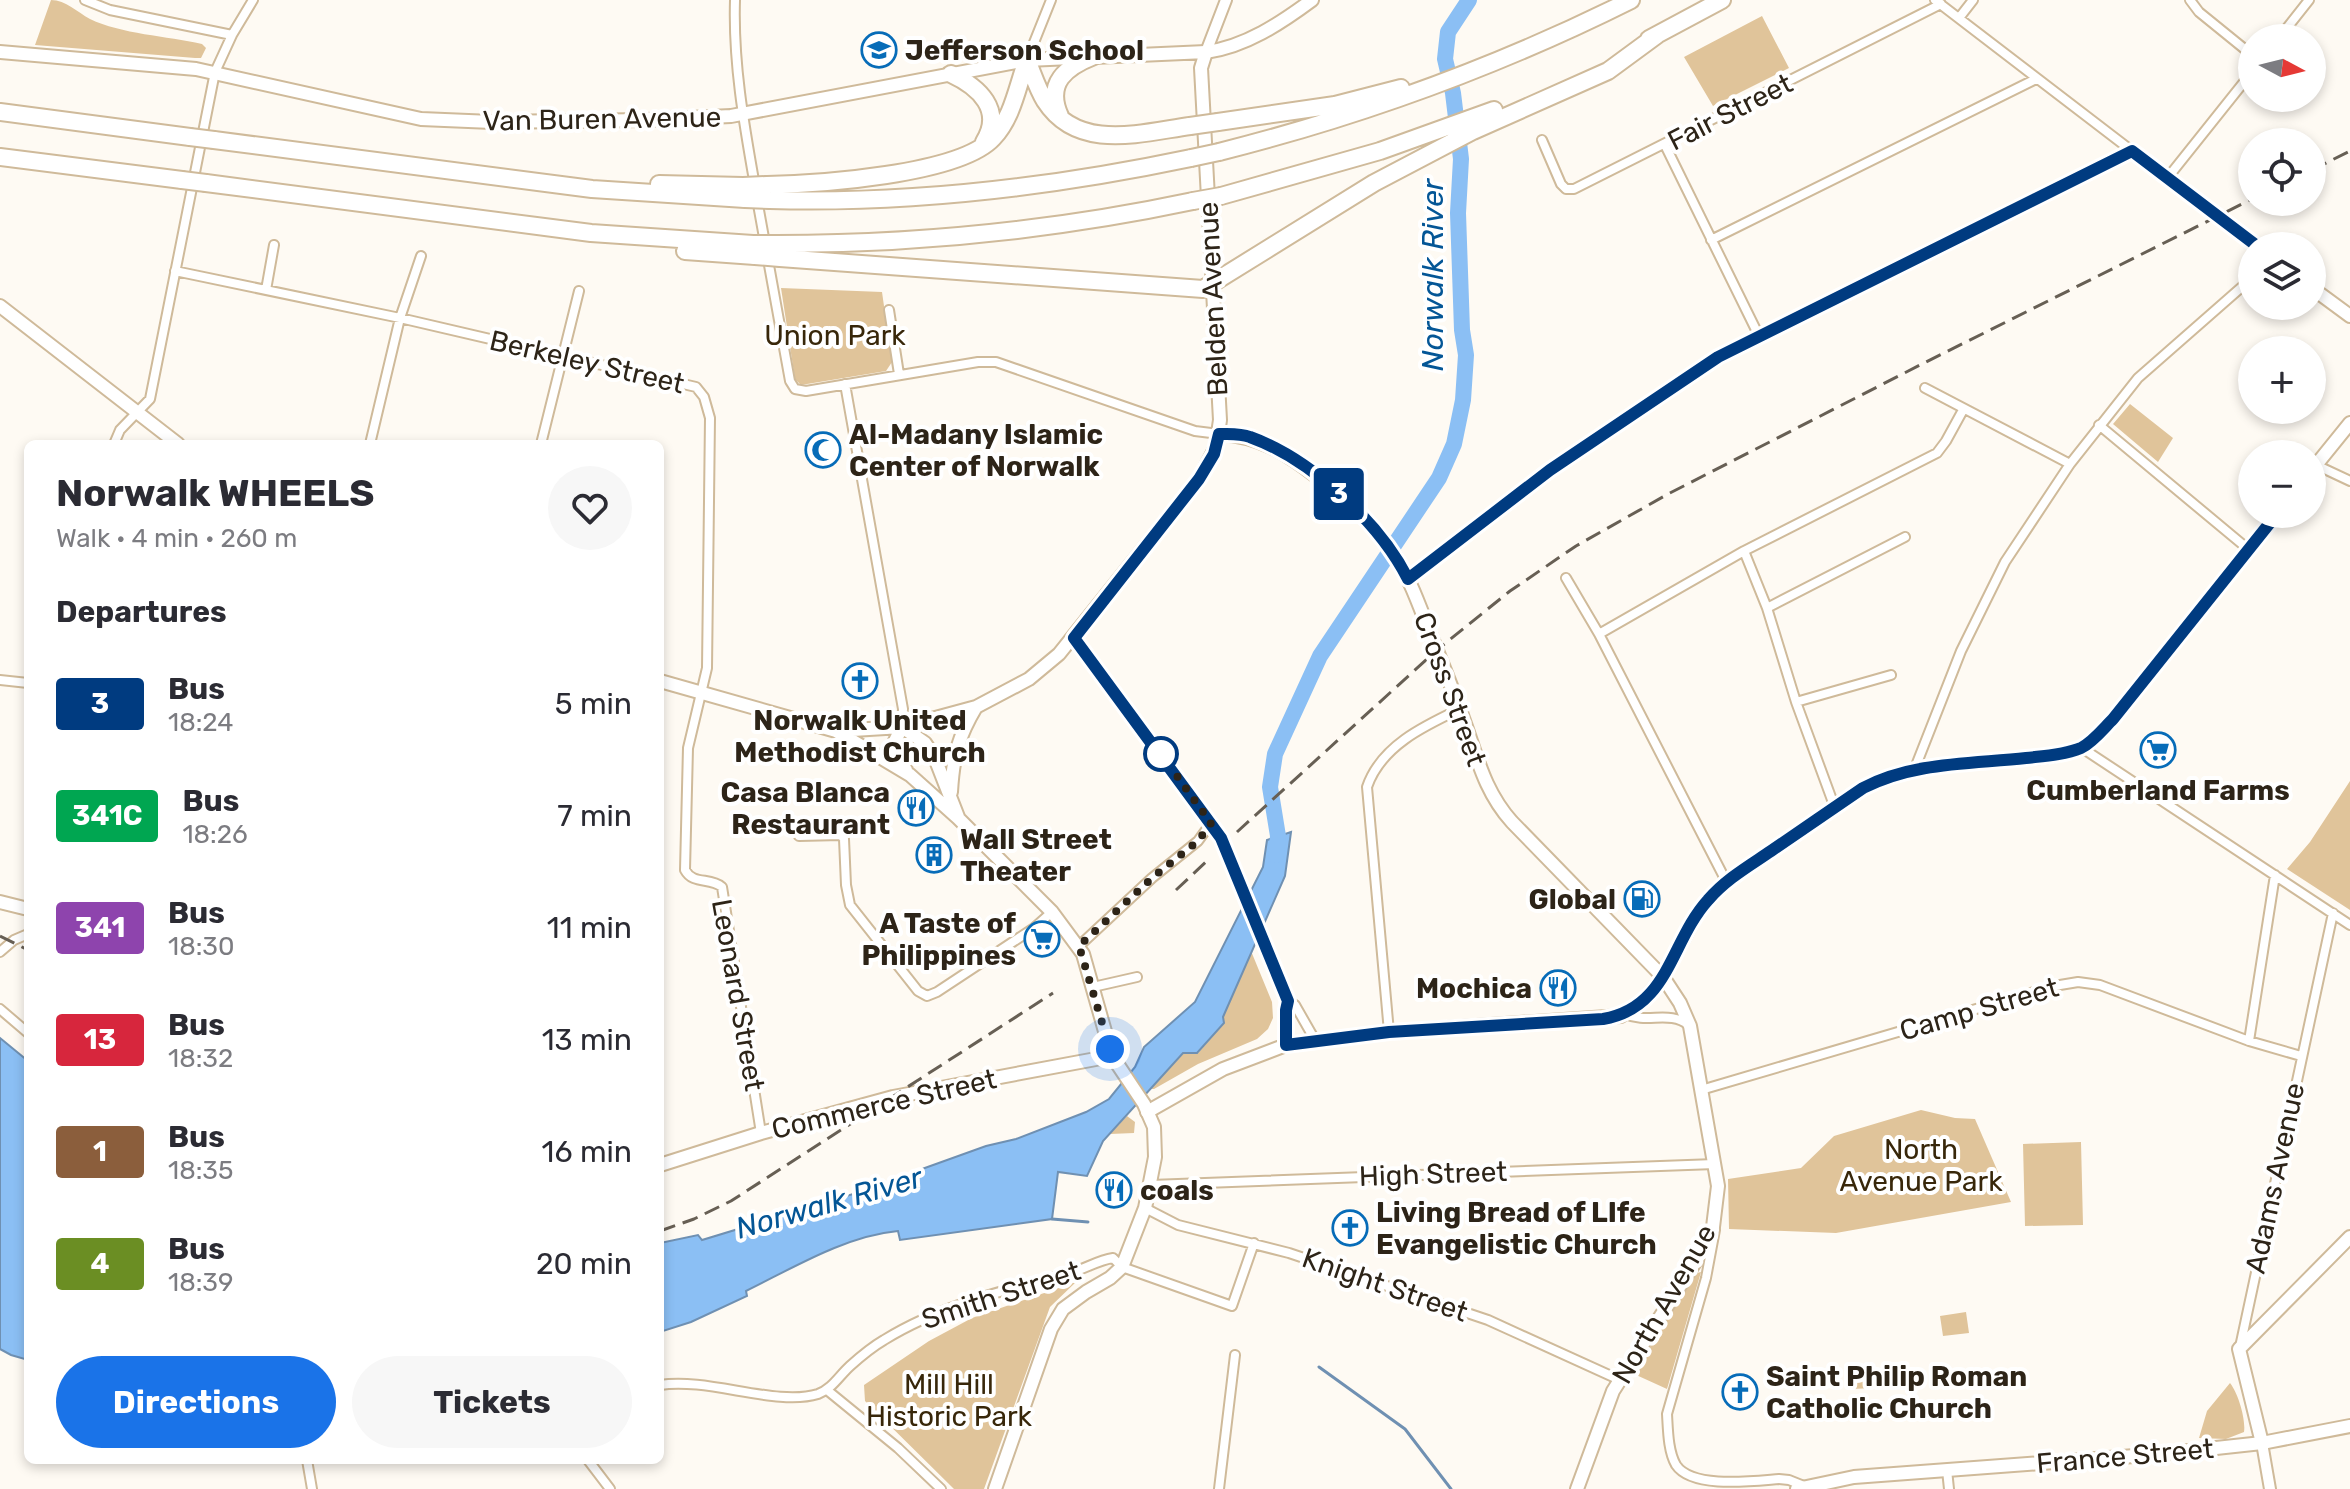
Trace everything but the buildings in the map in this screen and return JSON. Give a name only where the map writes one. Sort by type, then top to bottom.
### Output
[{"type":"highway","points":[[0,112],[652,195],[769,193],[868,200],[1074,180],[1219,152],[1311,128],[1502,60],[1631,0]]},
{"type":"highway","points":[[0,156],[637,237],[1193,290],[1214,284],[1352,195],[1411,162],[1722,0]]},
{"type":"highway","points":[[1064,121],[1055,103],[1057,84],[1073,65],[1094,56]]},
{"type":"highway","points":[[1027,60],[1045,101],[1064,121],[1082,131],[1104,136],[1335,105],[1411,90]]},
{"type":"highway","points":[[769,193],[939,163],[979,149],[994,138],[1005,122],[1027,60]]},
{"type":"highway","points":[[951,74],[975,87],[989,106],[991,127],[979,149]]},
{"type":"highway","points":[[779,251],[1053,226],[1221,196],[1314,172],[1505,111]]},
{"type":"main road","name":"Van Buren Avenue","points":[[0,52],[215,72],[436,121],[646,120],[742,115],[1027,60],[1218,51],[1265,32],[1312,0]]},
{"type":"main road","name":"Belden Avenue","points":[[836,731],[902,727],[976,707],[1029,679],[1074,638],[1199,479],[1214,454],[1219,434],[1201,68],[1206,52]]},
{"type":"main road","points":[[1408,579],[1550,470],[1718,357],[2132,151],[2239,232]]},
{"type":"main road","points":[[2326,298],[2350,316]]},
{"type":"main road","points":[[0,306],[173,440]]},
{"type":"main road","points":[[2326,452],[2350,423]]},
{"type":"main road","name":"Cross Street","points":[[1219,434],[1248,436],[1291,459],[1341,496],[1367,521],[1400,563],[1408,579],[1460,709],[1483,780],[1499,807],[1663,977]]},
{"type":"main road","points":[[1146,1108],[1223,1069],[1286,1045],[1389,1032],[1603,1019],[1625,1014],[1643,1001],[1663,977],[1698,912],[1726,881],[1882,778],[1915,768],[2044,756],[2082,748],[2113,719],[2265,528]]},
{"type":"main road","points":[[664,682],[836,731],[910,775]]},
{"type":"main road","points":[[951,795],[953,761],[961,732],[976,707]]},
{"type":"main road","points":[[958,818],[935,758],[925,743],[902,727],[893,745],[899,761],[910,775],[1052,912],[1079,946],[1112,1056],[1146,1108],[1154,1127],[1155,1157],[1151,1185],[1122,1267],[1063,1309],[1051,1329],[995,1489]]},
{"type":"main road","points":[[0,902],[24,908]]},
{"type":"main road","name":"North Avenue","points":[[1577,1489],[1605,1409],[1710,1237],[1717,1214],[1715,1164],[1690,1026],[1663,977]]},
{"type":"main road","name":"Commerce Street","points":[[664,1164],[893,1097],[1112,1056]]},
{"type":"main road","points":[[2239,1349],[2350,1237]]},
{"type":"main road","name":"Adams Avenue","points":[[2239,1349],[2262,1443]]},
{"type":"main road","name":"France Street","points":[[1801,1488],[1854,1477],[2115,1459],[2262,1443],[2350,1426]]},
{"type":"main road","points":[[1000,1473],[1002,1489]]},
{"type":"street","points":[[85,0],[110,10],[232,35]]},
{"type":"street","points":[[116,440],[120,430],[147,404],[153,391],[215,72],[253,0]]},
{"type":"street","points":[[735,0],[735,40],[742,115],[793,387],[806,391],[899,374],[996,362],[1195,431],[1219,434]]},
{"type":"street","points":[[1027,60],[1051,0]]},
{"type":"street","points":[[1206,52],[1226,0]]},
{"type":"street","points":[[1959,18],[1973,0]]},
{"type":"street","points":[[2190,0],[2199,12],[2238,44]]},
{"type":"street","points":[[2290,24],[2309,0]]},
{"type":"street","points":[[1938,2],[2132,151]]},
{"type":"street","name":"Fair Street","points":[[1542,140],[1561,184],[1570,190],[1665,145],[1938,2]]},
{"type":"street","points":[[1711,240],[2036,79]]},
{"type":"street","points":[[2169,176],[2238,90]]},
{"type":"street","points":[[1665,145],[1759,336]]},
{"type":"street","points":[[266,290],[274,245]]},
{"type":"street","points":[[371,440],[400,318],[421,256]]},
{"type":"street","name":"Berkeley Street","points":[[175,271],[400,318],[696,387],[704,397],[710,418],[707,668],[703,693]]},
{"type":"street","points":[[1915,768],[1961,651],[2005,562],[2070,464],[2138,378],[2238,290]]},
{"type":"street","points":[[542,440],[579,291]]},
{"type":"street","points":[[889,310],[899,374]]},
{"type":"street","points":[[845,384],[903,709],[902,727]]},
{"type":"street","points":[[1925,388],[2070,464]]},
{"type":"street","points":[[1599,634],[1744,551],[1937,453],[1963,410]]},
{"type":"street","points":[[2099,425],[2248,549]]},
{"type":"street","points":[[2326,472],[2350,481]]},
{"type":"street","points":[[1767,608],[1905,537]]},
{"type":"street","points":[[1744,551],[1767,608],[1796,702],[1835,808]]},
{"type":"street","points":[[1566,578],[1599,634],[1726,881]]},
{"type":"street","points":[[1074,638],[1221,838],[1288,1001],[1286,1045]]},
{"type":"street","points":[[1796,702],[1891,675]]},
{"type":"street","points":[[0,680],[24,683]]},
{"type":"street","name":"Leonard Street","points":[[703,693],[694,714],[688,748],[685,870],[688,877],[716,882],[722,887],[761,1133]]},
{"type":"street","points":[[1389,1032],[1367,787],[1385,757],[1408,736],[1460,709]]},
{"type":"street","points":[[2082,748],[2350,925]]},
{"type":"street","points":[[1079,946],[1152,878],[1198,841],[1211,823]]},
{"type":"street","points":[[799,836],[841,835],[844,839],[850,905],[918,991],[927,996],[996,953],[1052,912]]},
{"type":"street","points":[[2249,1041],[2275,875]]},
{"type":"street","name":"Adams Avenue","points":[[2239,1349],[2333,913]]},
{"type":"street","points":[[0,952],[24,936]]},
{"type":"street","points":[[1093,987],[1137,977]]},
{"type":"street","name":"Camp Street","points":[[1701,1090],[2040,990],[2078,982],[2100,985],[2249,1041],[2301,1056]]},
{"type":"street","points":[[1288,1001],[1295,1005],[1315,1040]]},
{"type":"street","points":[[0,1009],[24,1030]]},
{"type":"street","points":[[1625,1014],[1637,1019],[1678,1018],[1690,1026]]},
{"type":"street","name":"High Street","points":[[1151,1185],[1715,1164]]},
{"type":"street","name":"Knight Street","points":[[1145,1208],[1178,1225],[1254,1243],[1496,1323],[1620,1380]]},
{"type":"street","points":[[1717,1214],[1706,1278],[1667,1414],[1676,1465],[1691,1477],[1710,1483],[1779,1479],[1789,1480],[1801,1488]]},
{"type":"street","points":[[1122,1267],[1232,1306],[1254,1243]]},
{"type":"street","name":"Smith Street","points":[[827,1390],[879,1343],[914,1322],[1035,1281],[1094,1266],[1107,1259],[1113,1258],[1122,1267]]},
{"type":"street","points":[[1219,1489],[1235,1355]]},
{"type":"street","points":[[664,1384],[680,1382],[802,1397],[827,1390],[898,1448],[941,1489]]},
{"type":"street","points":[[2262,1443],[2270,1489]]},
{"type":"street","points":[[308,1464],[312,1489]]},
{"type":"street","points":[[591,1464],[610,1489]]},
{"type":"street","points":[[1947,1470],[1949,1489]]},
{"type":"green space","points":[[51,0],[67,4],[102,24],[202,44],[206,48],[201,58],[195,58],[35,45]]},
{"type":"green space","points":[[1762,16],[1789,68],[1713,106],[1684,57]]},
{"type":"green space","name":"Union Park","points":[[781,288],[882,292],[892,362],[886,371],[801,385],[795,379]]},
{"type":"green space","points":[[2130,404],[2173,438],[2158,462],[2113,424]]},
{"type":"green space","points":[[2350,781],[2350,910],[2287,869],[2310,842]]},
{"type":"green space","points":[[1251,951],[1272,1002],[1273,1018],[1268,1029],[1257,1039],[1150,1089],[1184,1053],[1198,1053],[1224,1023],[1223,1017]]},
{"type":"green space","name":"North Avenue Park","points":[[1921,1110],[1975,1119],[2011,1202],[1836,1233],[1729,1229],[1728,1179],[1801,1168],[1834,1136]]},
{"type":"green space","points":[[1127,1116],[1135,1122],[1134,1133],[1110,1134]]},
{"type":"green space","points":[[2081,1142],[2083,1225],[2025,1226],[2023,1144]]},
{"type":"green space","points":[[1701,1272],[1667,1389],[1634,1374],[1693,1277]]},
{"type":"green space","name":"Mill Hill Historic Park","points":[[1076,1282],[1050,1307],[984,1489],[954,1489],[865,1401],[864,1385],[929,1341],[972,1318]]},
{"type":"green space","points":[[1966,1312],[1969,1333],[1943,1336],[1940,1316]]},
{"type":"green space","points":[[1896,1370],[1898,1387],[1851,1389],[1850,1375]]},
{"type":"green space","points":[[2230,1383],[2241,1406],[2244,1432],[2226,1439],[2199,1438],[2207,1411]]},
{"type":"water","points":[[1291,832],[1285,876],[1223,1017],[1224,1023],[1197,1053],[1183,1053],[1103,1141],[1087,1176],[1058,1172],[1052,1219],[900,1240],[898,1231],[858,1239],[746,1291],[747,1296],[664,1331],[664,1242],[698,1235],[702,1240],[922,1173],[922,1169],[986,1146],[1016,1139],[1086,1112],[1109,1099],[1135,1067],[1144,1047],[1195,1002],[1263,867],[1267,840]]},
{"type":"water","points":[[0,1038],[24,1058],[24,1359],[0,1349]]},
{"type":"waterway","name":"Norwalk River","points":[[1276,855],[1278,836],[1270,787],[1275,754],[1320,656],[1439,478],[1454,444],[1463,400],[1466,355],[1462,330],[1458,213],[1461,159],[1453,93],[1445,59],[1448,32],[1469,0]]},
{"type":"waterway","points":[[1052,1219],[1088,1222]]},
{"type":"waterway","points":[[1319,1367],[1405,1429],[1451,1489]]},
{"type":"railway","points":[[2326,163],[2350,151]]},
{"type":"railway","points":[[1237,832],[1437,650],[1510,591],[1576,546],[1668,494],[2238,206]]},
{"type":"railway","points":[[1176,890],[1210,858]]},
{"type":"railway","points":[[0,936],[24,948]]},
{"type":"railway","points":[[664,1230],[731,1201],[1053,993]]},
{"type":"bus line","name":"3","points":[[2239,232],[2132,151],[1718,357],[1550,470],[1408,579],[1394,553],[1376,530],[1314,475],[1252,437],[1219,434],[1214,454],[1199,479],[1074,638],[1221,838],[1288,1001],[1286,1045],[1389,1032],[1603,1019],[1625,1014],[1652,993],[1698,912],[1726,881],[1863,788],[1882,778],[1915,768],[2010,760],[2082,748],[2113,719],[2265,528]]},
{"type":"place","name":"Jefferson School","points":[[879,50]]},
{"type":"place","name":"Al-Madany Islamic Center of Norwalk","points":[[823,450]]},
{"type":"place","name":"Norwalk United Methodist Church","points":[[860,681]]},
{"type":"place","name":"Cumberland Farms","points":[[2158,750]]},
{"type":"place","name":"Casa Blanca Restaurant","points":[[916,808]]},
{"type":"place","name":"Wall Street Theater","points":[[934,855]]},
{"type":"place","name":"Global","points":[[1642,899]]},
{"type":"place","name":"A Taste of Philippines","points":[[1042,939]]},
{"type":"place","name":"Mochica","points":[[1558,988]]},
{"type":"place","name":"coals","points":[[1114,1190]]},
{"type":"place","name":"Living Bread of LIfe Evangelistic Church","points":[[1350,1228]]},
{"type":"place","name":"Saint Philip Roman Catholic Church","points":[[1740,1392]]},
{"type":"route","points":[[1110,1049],[1079,946],[1152,878],[1198,841],[1211,823],[1161,754]]}]
